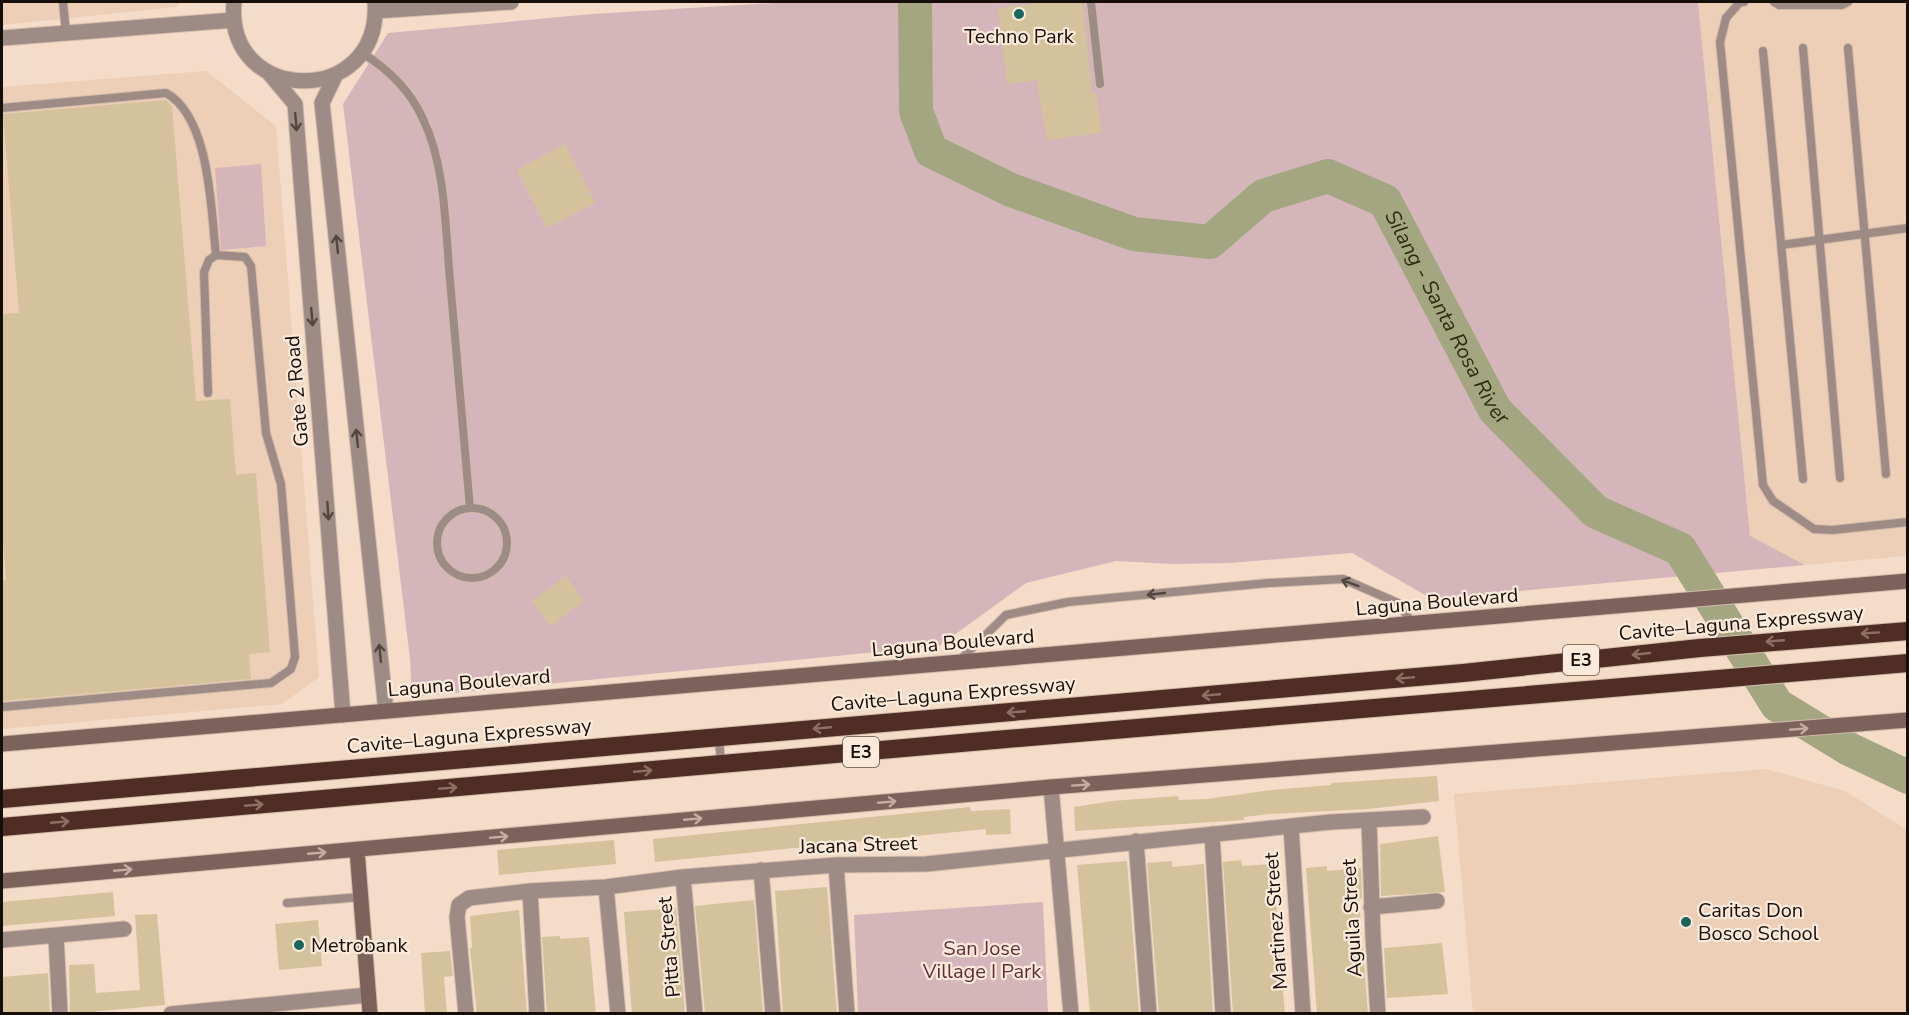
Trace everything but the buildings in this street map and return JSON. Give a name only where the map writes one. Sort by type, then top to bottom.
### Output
[{"type":"highway","name":"Cavite–Laguna Expressway","points":[[2,799],[1463,673],[1700,648],[1908,631]]},
{"type":"highway","name":"E3","points":[[2,827],[1908,663]]},
{"type":"main road","name":"Laguna Boulevard","points":[[2,744],[1908,581]]},
{"type":"main road","points":[[2,880],[1051,787],[1908,720]]},
{"type":"main road","points":[[357,850],[370,1014]]},
{"type":"street","points":[[2,38],[234,20],[234,2]]},
{"type":"street","points":[[269,73],[303,82],[336,74],[362,53],[372,33],[375,6],[511,2]]},
{"type":"street","name":"Gate 2 Road","points":[[234,20],[246,51],[269,73],[295,104],[343,715]]},
{"type":"street","points":[[336,74],[322,103],[386,711]]},
{"type":"street","points":[[1051,787],[1071,1014]]},
{"type":"street","name":"Jacana Street","points":[[466,1014],[457,917],[459,905],[469,898],[530,891],[606,887],[761,870],[836,865],[926,864],[1136,841],[1423,817]]},
{"type":"street","name":"Aguila Street","points":[[1369,820],[1371,906],[1378,1014]]},
{"type":"street","name":"Martinez Street","points":[[1291,827],[1303,1014]]},
{"type":"street","points":[[1212,834],[1223,1014]]},
{"type":"street","points":[[1136,841],[1149,1014]]},
{"type":"street","points":[[836,865],[847,1014]]},
{"type":"street","points":[[761,870],[773,1014]]},
{"type":"street","name":"Pitta Street","points":[[683,877],[695,1014]]},
{"type":"street","points":[[606,887],[618,1014]]},
{"type":"street","points":[[530,891],[537,1014]]},
{"type":"street","points":[[1371,906],[1437,901]]},
{"type":"street","points":[[2,940],[124,929]]},
{"type":"street","points":[[56,936],[60,1014]]},
{"type":"street","points":[[171,1014],[368,994]]},
{"type":"lane","points":[[63,2],[66,33]]},
{"type":"lane","points":[[1091,2],[1100,84]]},
{"type":"lane","points":[[1744,2],[1740,2],[1726,18],[1720,42],[1763,485],[1773,501],[1814,529],[1832,530],[1908,522]]},
{"type":"lane","points":[[1774,2],[1779,5],[1842,5],[1848,2]]},
{"type":"lane","points":[[1803,48],[1840,478]]},
{"type":"lane","points":[[1848,48],[1886,474]]},
{"type":"lane","points":[[1763,51],[1803,479]]},
{"type":"lane","points":[[362,53],[389,72],[414,101],[426,127],[436,158],[444,213],[470,508]]},
{"type":"lane","points":[[2,108],[166,93],[177,99],[204,150],[216,255]]},
{"type":"lane","points":[[1781,245],[1908,228]]},
{"type":"lane","points":[[2,707],[271,682],[291,669],[295,657],[281,484],[266,434],[251,266],[245,257],[216,255],[209,260],[204,272],[208,393]]},
{"type":"lane","points":[[470,508],[480,509],[498,519],[507,538],[504,559],[498,568],[480,578],[469,579],[444,566],[437,548],[440,529],[445,521],[460,510],[470,508]]},
{"type":"lane","points":[[956,663],[1006,615],[1068,602],[1268,582],[1343,579],[1398,603],[1414,625]]},
{"type":"lane","points":[[718,737],[721,764]]},
{"type":"lane","points":[[287,903],[361,897]]},
{"type":"shaded area","points":[[2,2],[182,2],[176,7],[2,25]]},
{"type":"shaded area","points":[[1698,2],[1907,2],[1907,556],[1805,565],[1750,537]]},
{"type":"shaded area","points":[[206,71],[276,126],[319,677],[282,704],[2,729],[2,87]]},
{"type":"shaded area","name":"Caritas Don Bosco School","points":[[1766,769],[1845,791],[1907,830],[1907,1013],[1473,1013],[1454,794]]},
{"type":"green space","points":[[790,2],[1698,2],[1750,536],[1805,565],[1432,599],[1352,553],[1230,563],[1173,564],[1116,561],[1026,583],[939,646],[412,697],[410,659],[343,104],[388,33],[592,14]]},
{"type":"green space","points":[[261,164],[266,246],[221,250],[215,168]]},
{"type":"green space","name":"San Jose Village I Park","points":[[1043,902],[1048,1013],[858,1013],[854,915]]},
{"type":"waterway","name":"Silang - Santa Rosa River","points":[[915,2],[916,111],[931,151],[1011,190],[1134,234],[1210,242],[1263,196],[1328,176],[1385,201],[1495,410],[1596,512],[1680,549],[1777,705],[1849,749],[1908,777]]},
{"type":"place","name":"Techno Park","points":[[1019,14]]},
{"type":"place","name":"Caritas Don Bosco School","points":[[1686,922]]},
{"type":"place","name":"Metrobank","points":[[299,945]]}]
